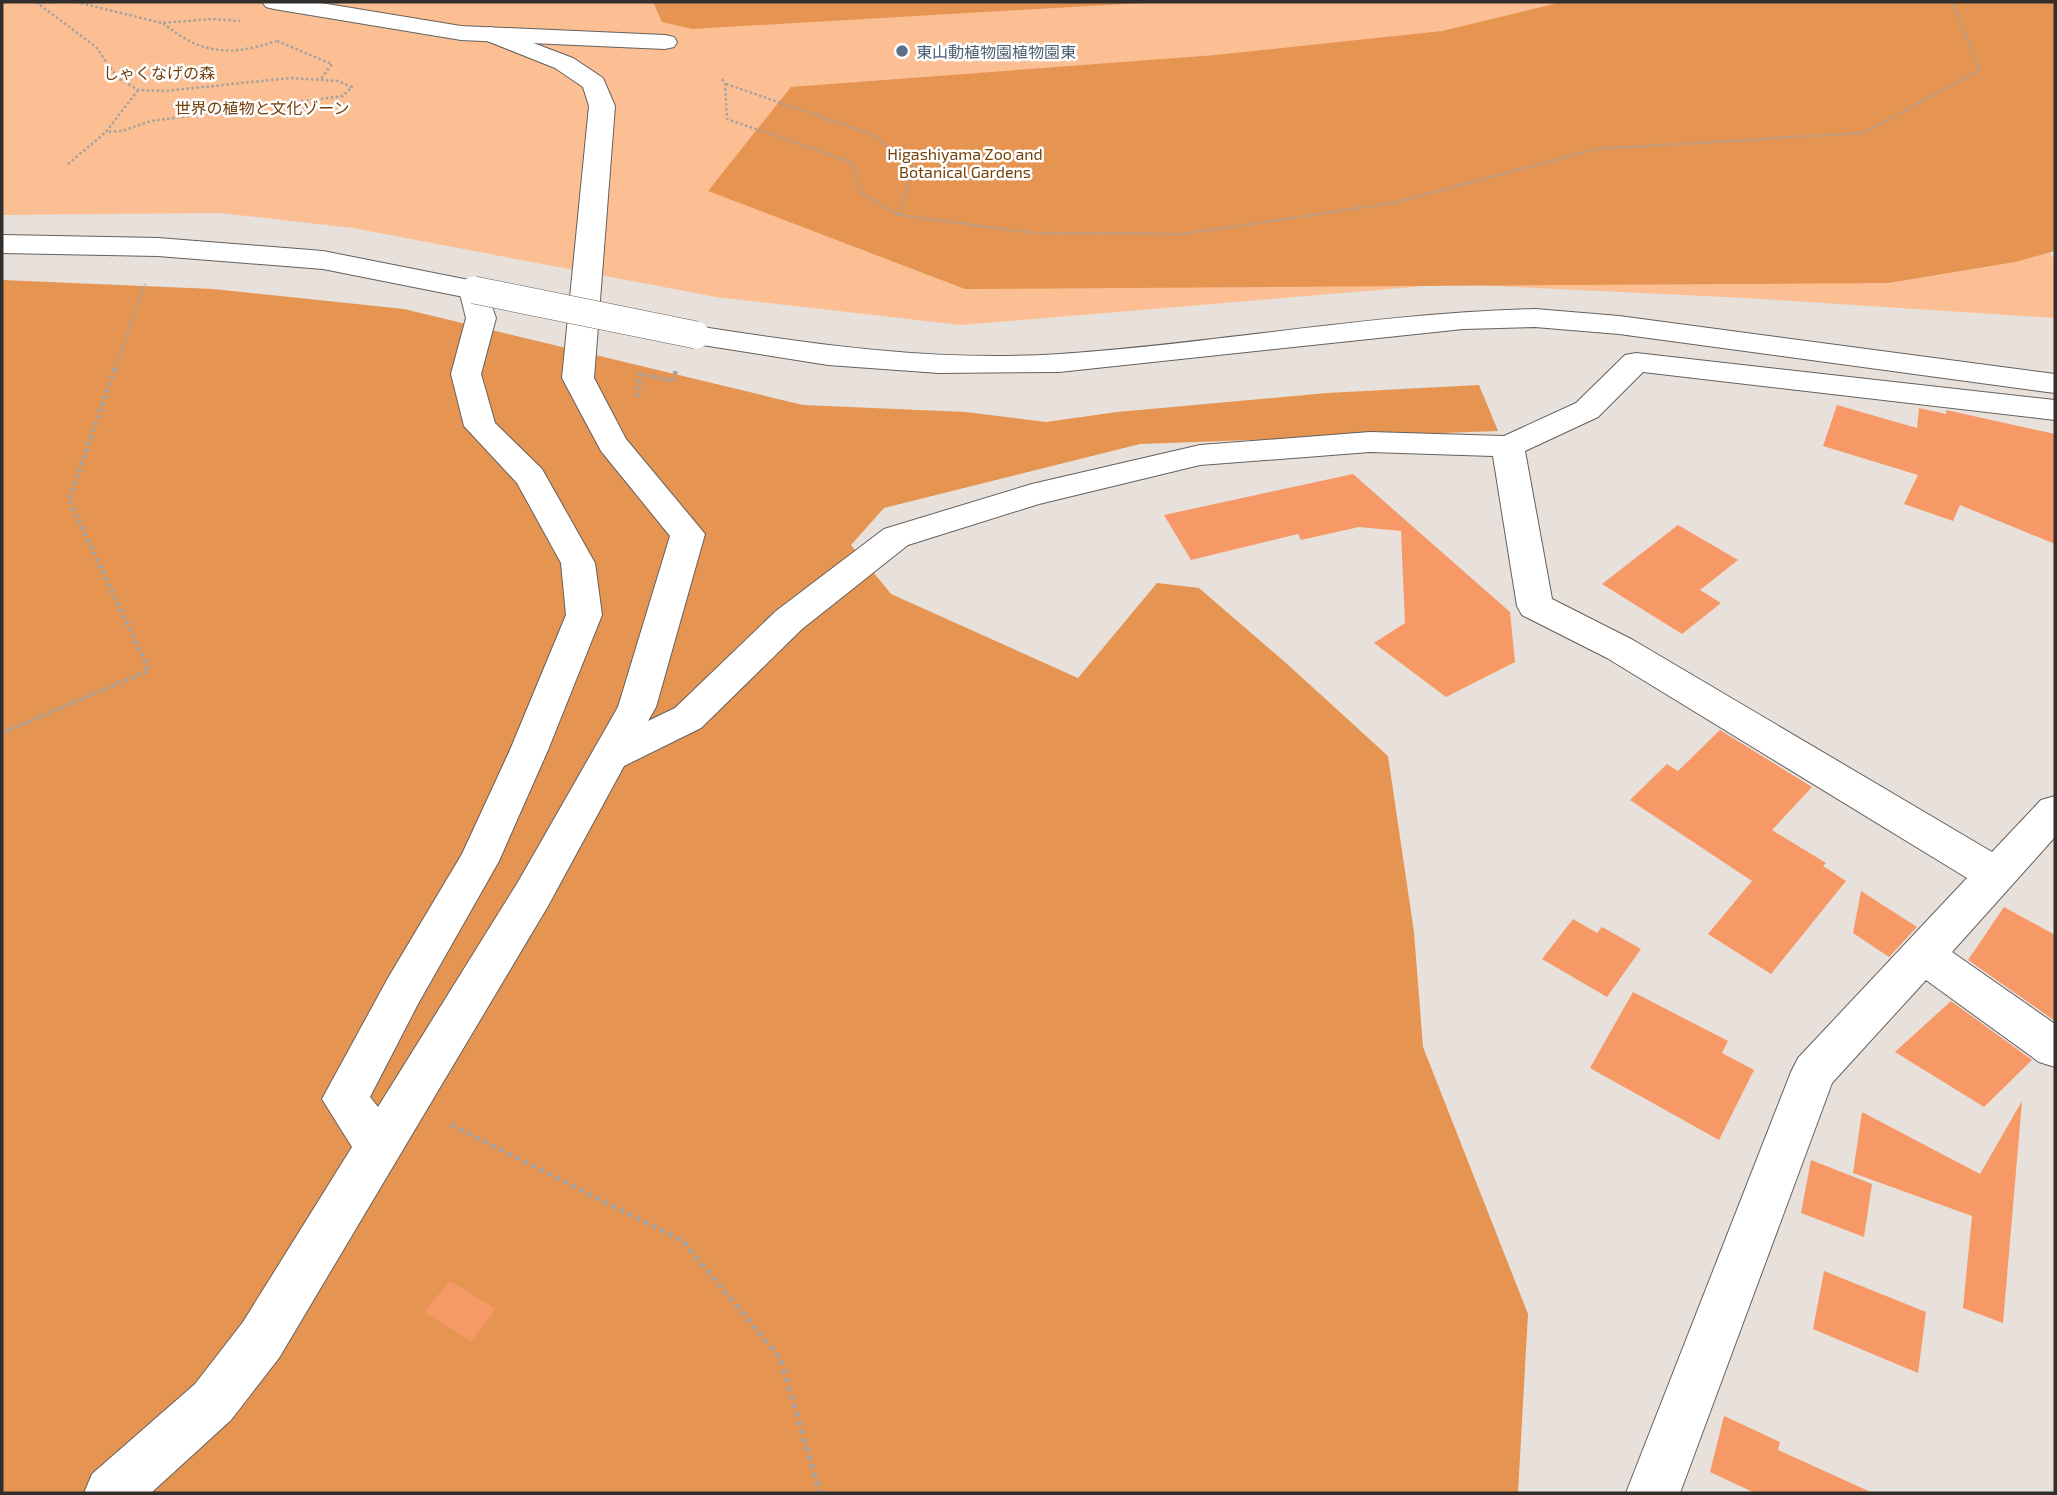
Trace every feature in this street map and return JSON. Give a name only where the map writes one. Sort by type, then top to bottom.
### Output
[{"type":"street","points":[[274,2],[461,33],[665,42]]},
{"type":"street","points":[[111,1493],[213,1402],[261,1340],[533,894],[637,707],[688,534],[611,444],[578,379],[602,106],[594,83],[564,63],[491,34]]},
{"type":"street","points":[[2,244],[158,247],[323,260],[474,290],[689,347],[939,364],[1059,363],[1463,320],[1535,318],[1619,324],[2055,384]]},
{"type":"street","points":[[379,1147],[345,1098],[403,991],[479,861],[529,750],[584,615],[579,563],[530,477],[480,426],[466,374],[481,318],[474,290]]},
{"type":"street","points":[[610,755],[688,718],[789,620],[896,537],[1032,495],[1200,455],[1370,442],[1508,446],[1587,410],[1636,362],[2055,410]]},
{"type":"street","points":[[1508,446],[1535,606],[1620,649],[1996,875]]},
{"type":"street","points":[[1653,1493],[1814,1072],[2055,811]]},
{"type":"street","points":[[1923,955],[2055,1048]]},
{"type":"path","points":[[37,2],[55,2]]},
{"type":"path","points":[[37,2],[96,47],[118,78],[138,90],[164,91],[291,78],[338,81],[352,87],[343,96],[151,121],[122,131],[106,132]]},
{"type":"path","points":[[76,2],[162,23],[211,19],[245,22]]},
{"type":"path","points":[[722,79],[725,84],[727,119],[851,162],[862,194],[899,215],[1034,233],[1183,234],[1393,203],[1596,149],[1863,133],[1980,70],[1952,2]]},
{"type":"path","points":[[162,23],[189,43],[217,51],[258,48],[276,41]]},
{"type":"path","points":[[266,32],[276,41],[331,64],[320,80]]},
{"type":"path","points":[[725,84],[871,134],[914,166],[899,215]]},
{"type":"path","points":[[68,164],[106,132],[138,90]]},
{"type":"path","points":[[2,733],[149,670],[69,500],[158,247]]},
{"type":"path","points":[[637,402],[640,374],[672,381],[689,347]]},
{"type":"path","points":[[406,1103],[683,1241],[780,1357],[820,1493]]},
{"type":"green space","name":"Higashiyama Zoo and Botanical Gardens","points":[[2,2],[2055,2],[2025,226],[2055,259],[2055,318],[1747,298],[1450,284],[961,325],[716,297],[353,228],[220,213],[2,215]]},
{"type":"green space","points":[[653,2],[1158,2],[692,29],[662,22]]},
{"type":"green space","points":[[1562,2],[2055,2],[2055,251],[2015,262],[1888,283],[965,289],[708,191],[791,87],[1216,55],[1442,31]]},
{"type":"green space","points":[[2,280],[213,289],[404,309],[803,405],[966,412],[1046,422],[1117,412],[1327,393],[1479,385],[1498,431],[1140,444],[884,508],[851,545],[891,594],[1078,678],[1157,583],[1199,588],[1388,756],[1414,932],[1423,1047],[1528,1314],[1518,1493],[2,1493]]},
{"type":"building","points":[[1837,405],[1917,428],[1919,408],[1946,414],[1946,410],[2055,434],[2055,544],[1960,505],[1953,521],[1904,504],[1918,475],[1823,446]]},
{"type":"building","points":[[1353,474],[1510,612],[1515,662],[1446,697],[1374,643],[1405,623],[1401,531],[1359,527],[1301,540],[1298,534],[1191,560],[1164,515]]},
{"type":"building","points":[[1678,525],[1738,560],[1700,590],[1721,603],[1682,634],[1602,584]]},
{"type":"building","points":[[1720,730],[1812,787],[1772,830],[1826,863],[1823,866],[1846,881],[1771,974],[1708,934],[1752,881],[1630,800],[1667,764],[1678,771]]},
{"type":"building","points":[[1861,891],[1917,927],[1889,957],[1853,933]]},
{"type":"building","points":[[2004,907],[2055,935],[2055,1021],[1968,960]]},
{"type":"building","points":[[1573,919],[1597,933],[1602,927],[1641,949],[1607,997],[1542,959]]},
{"type":"building","points":[[1633,992],[1728,1041],[1722,1053],[1754,1070],[1719,1140],[1590,1068]]},
{"type":"building","points":[[1951,1001],[2032,1060],[1984,1107],[1895,1052]]},
{"type":"building","points":[[2022,1101],[2003,1323],[1963,1308],[1972,1216],[1853,1173],[1862,1112],[1980,1174]]},
{"type":"building","points":[[1811,1160],[1872,1184],[1864,1237],[1801,1213]]},
{"type":"building","points":[[1824,1271],[1926,1312],[1918,1373],[1813,1329]]},
{"type":"building","points":[[450,1281],[496,1309],[471,1341],[424,1312]]},
{"type":"building","points":[[1724,1416],[1780,1442],[1778,1450],[1873,1493],[1755,1493],[1710,1472]]},
{"type":"place","name":"東山動植物園植物園東","points":[[902,51]]},
{"type":"park label","name":"しゃくなげの森","points":[[159,72]]},
{"type":"park label","name":"世界の植物と文化ゾーン","points":[[262,107]]}]
